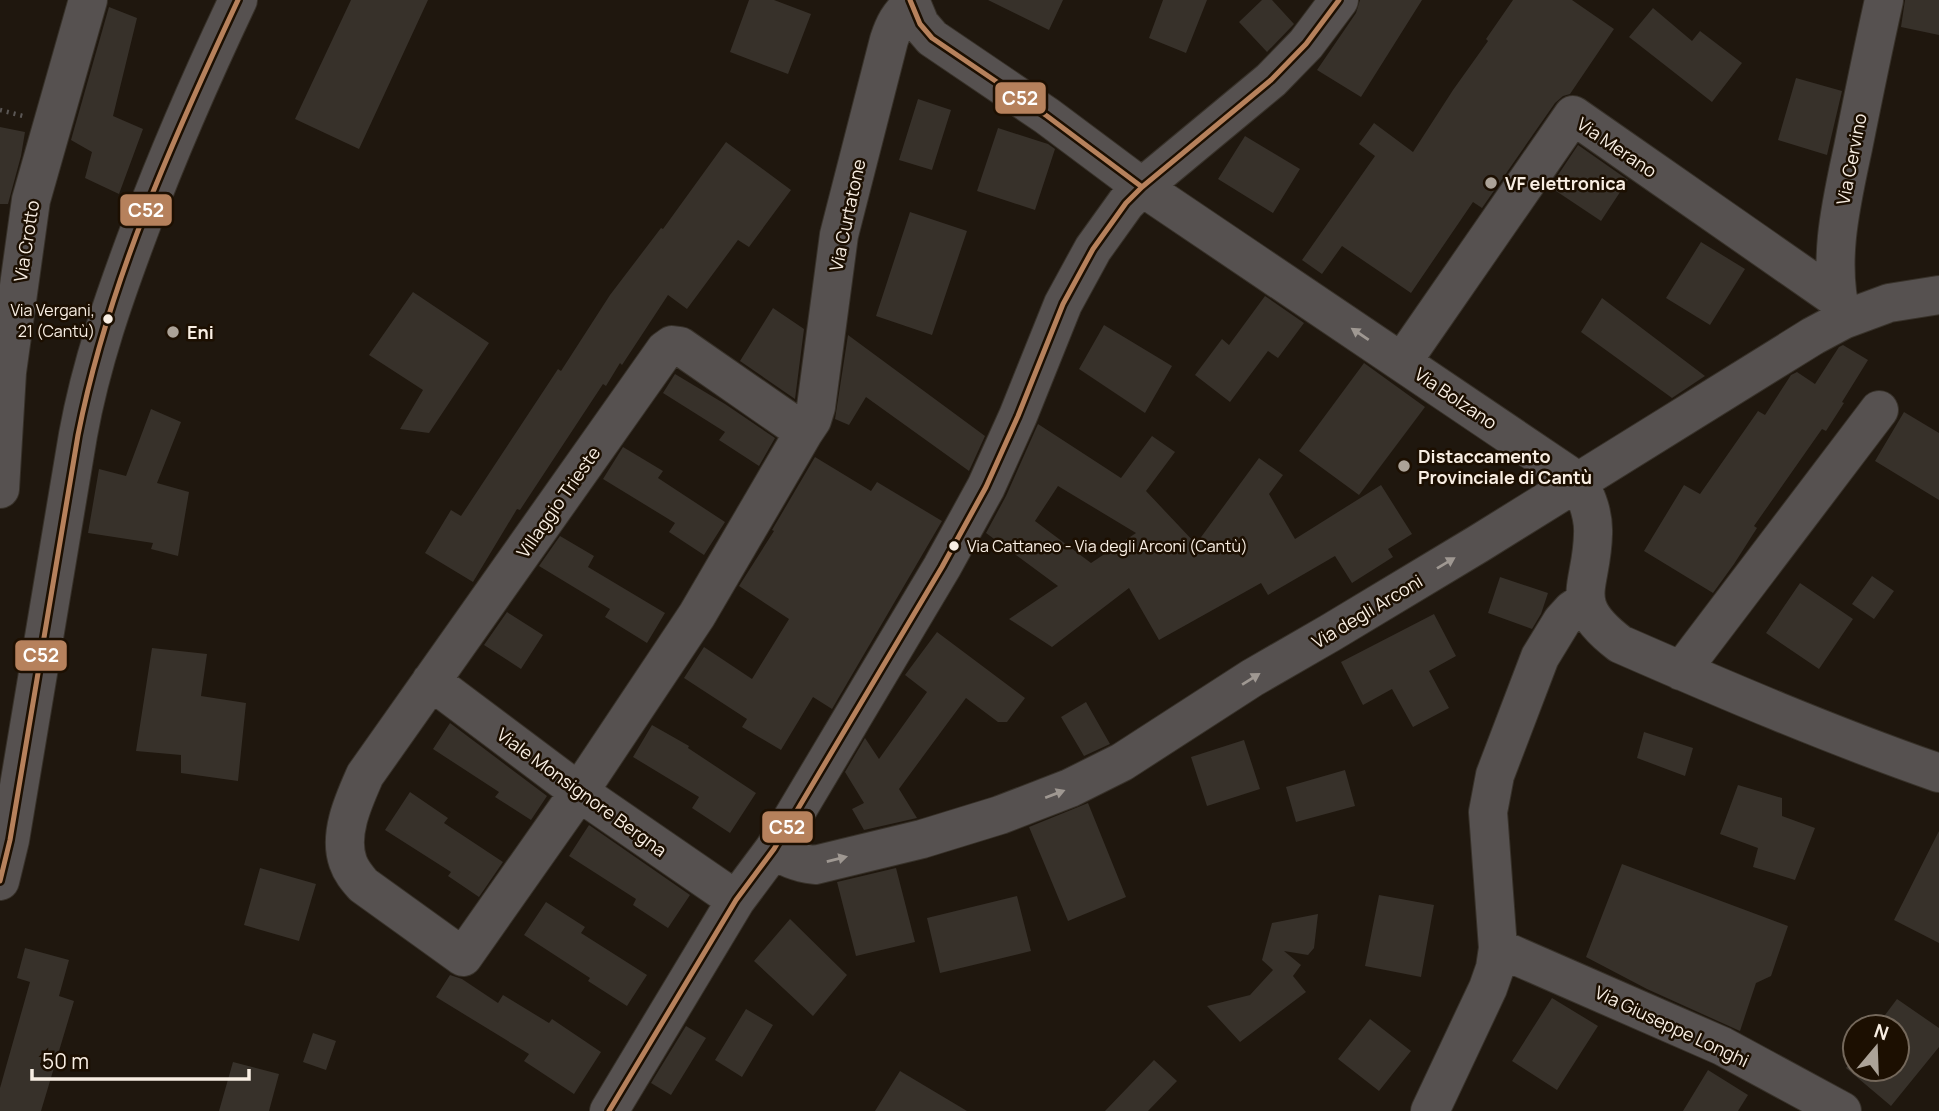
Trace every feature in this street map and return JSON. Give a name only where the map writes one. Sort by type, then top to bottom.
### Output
[{"type":"street","name":"Via Crotto","points":[[0,489],[7,372],[32,201],[88,0]]},
{"type":"street","points":[[0,881],[10,839],[78,435],[92,370],[107,317],[167,158],[238,0]]},
{"type":"street","points":[[609,1111],[736,900],[774,849],[967,522],[1018,416],[1063,304],[1093,249],[1126,203],[1271,80],[1306,44],[1339,0]]},
{"type":"street","name":"Via Cervino","points":[[1840,310],[1835,250],[1842,200],[1884,0]]},
{"type":"street","name":"Via Bolzano","points":[[910,3],[920,24],[932,38],[1047,116],[1142,187],[1579,482]]},
{"type":"street","name":"Via Curtatone","points":[[804,432],[812,421],[816,407],[839,235],[889,40],[894,26],[910,3]]},
{"type":"street","name":"Via Merano","points":[[1402,362],[1573,116],[1840,310]]},
{"type":"street","name":"Via degli Arconi","points":[[774,849],[802,864],[815,864],[922,839],[1000,815],[1070,788],[1122,761],[1252,678],[1330,634],[1579,482],[1813,336],[1840,310],[1939,295]]},
{"type":"street","name":"Villaggio Trieste","points":[[672,345],[680,346],[804,432],[697,615],[579,792],[463,957],[363,885],[347,860],[345,840],[356,796],[365,775],[431,681],[665,350],[672,345]]},
{"type":"street","points":[[1681,671],[1879,410]]},
{"type":"street","points":[[1579,482],[1591,513],[1594,532],[1585,601],[1590,615],[1602,630],[1620,644],[1681,671],[1804,723],[1939,773]]},
{"type":"street","points":[[1430,1111],[1495,968],[1498,948],[1488,812],[1495,775],[1540,657],[1562,621],[1585,601]]},
{"type":"street","name":"Viale Monsignore Bergna","points":[[431,681],[579,792],[736,900]]},
{"type":"street","name":"Via Giuseppe Longhi","points":[[1498,948],[1722,1046],[1842,1111]]},
{"type":"building","points":[[351,0],[428,0],[359,149],[295,119]]},
{"type":"building","points":[[749,0],[774,0],[811,14],[788,74],[730,52]]},
{"type":"building","points":[[988,0],[1063,0],[1049,30]]},
{"type":"building","points":[[1163,0],[1207,0],[1186,53],[1149,38]]},
{"type":"building","points":[[1262,0],[1272,0],[1294,24],[1267,52],[1239,22]]},
{"type":"building","points":[[1360,0],[1422,0],[1361,97],[1317,70],[1356,13]]},
{"type":"building","points":[[1513,0],[1572,0],[1614,29],[1570,94],[1555,103],[1482,208],[1473,202],[1411,293],[1342,246],[1322,274],[1302,260],[1375,156],[1359,144],[1374,123],[1413,152]]},
{"type":"building","points":[[1905,0],[1939,0],[1939,35],[1901,27]]},
{"type":"building","points":[[109,7],[137,18],[113,116],[143,129],[119,194],[85,178],[92,152],[71,140]]},
{"type":"building","points":[[1653,8],[1692,41],[1700,31],[1742,63],[1712,102],[1629,37]]},
{"type":"building","points":[[1796,78],[1842,91],[1827,155],[1778,140]]},
{"type":"building","points":[[918,99],[951,110],[932,170],[899,160]]},
{"type":"building","points":[[0,127],[25,132],[8,204],[0,204]]},
{"type":"building","points":[[998,128],[1048,144],[1055,149],[1035,210],[977,191]]},
{"type":"building","points":[[1245,136],[1300,169],[1273,213],[1218,179]]},
{"type":"building","points":[[726,142],[791,190],[749,247],[738,240],[687,309],[668,295],[622,365],[620,363],[606,386],[603,384],[520,510],[517,509],[473,582],[425,553],[451,510],[461,516],[610,295],[661,228],[663,229]]},
{"type":"building","points":[[1578,145],[1628,180],[1601,221],[1550,187]]},
{"type":"building","points":[[910,212],[967,231],[932,335],[876,316]]},
{"type":"building","points":[[1701,242],[1745,269],[1710,325],[1666,298]]},
{"type":"building","points":[[413,292],[489,343],[429,433],[400,429],[423,390],[369,355]]},
{"type":"building","points":[[1265,296],[1304,323],[1278,358],[1268,351],[1230,402],[1195,375],[1222,339],[1229,345]]},
{"type":"building","points":[[1602,298],[1705,376],[1672,398],[1581,332]]},
{"type":"building","points":[[773,308],[804,329],[795,399],[740,361]]},
{"type":"building","points":[[1104,325],[1172,366],[1145,413],[1079,369]]},
{"type":"building","points":[[848,335],[985,436],[969,471],[866,397],[849,425],[835,419]]},
{"type":"building","points":[[1843,345],[1868,360],[1826,431],[1822,429],[1754,526],[1757,528],[1713,593],[1644,551],[1684,485],[1700,494],[1758,411],[1765,415],[1791,375],[1797,372],[1815,384]]},
{"type":"building","points":[[1364,363],[1425,407],[1359,495],[1299,451]]},
{"type":"building","points":[[675,374],[775,438],[759,466],[719,440],[725,432],[663,393]]},
{"type":"building","points":[[151,409],[181,422],[157,483],[189,492],[178,556],[151,549],[153,543],[88,533],[99,469],[126,476]]},
{"type":"building","points":[[1904,412],[1939,433],[1939,500],[1875,461]]},
{"type":"building","points":[[1038,424],[1121,478],[1152,436],[1175,452],[1146,491],[1196,544],[1259,458],[1283,475],[1269,494],[1295,539],[1381,485],[1412,534],[1388,549],[1393,557],[1352,583],[1335,556],[1268,595],[1261,583],[1159,640],[1129,588],[1052,647],[1009,619],[1058,586],[986,533],[1006,496]],"holes":[[[1058,486],[1136,533],[1091,563],[1035,521]]]},
{"type":"building","points":[[623,447],[663,471],[658,478],[725,522],[704,555],[669,532],[675,523],[603,479]]},
{"type":"building","points":[[815,457],[871,491],[877,482],[942,521],[832,709],[813,697],[781,750],[742,727],[747,719],[684,678],[704,647],[752,679],[789,619],[739,586],[774,531],[772,530]]},
{"type":"building","points":[[560,536],[594,556],[588,567],[665,613],[647,643],[605,617],[610,609],[539,566]]},
{"type":"building","points":[[1872,576],[1894,591],[1874,619],[1852,604]]},
{"type":"building","points":[[1500,577],[1548,593],[1541,614],[1532,629],[1488,613]]},
{"type":"building","points":[[1800,583],[1853,619],[1819,669],[1766,633]]},
{"type":"building","points":[[507,612],[543,635],[521,669],[484,645]]},
{"type":"building","points":[[1434,614],[1456,656],[1429,671],[1449,708],[1413,727],[1392,689],[1363,705],[1341,662]]},
{"type":"building","points":[[937,632],[1025,698],[1007,722],[998,722],[966,698],[899,789],[917,818],[864,830],[852,809],[864,803],[845,772],[865,738],[879,759],[927,692],[905,675]]},
{"type":"building","points":[[152,648],[207,654],[201,696],[246,703],[238,781],[181,773],[181,755],[136,751]]},
{"type":"building","points":[[1086,702],[1110,744],[1084,756],[1061,717]]},
{"type":"building","points":[[450,723],[547,796],[531,820],[495,797],[499,792],[433,749]]},
{"type":"building","points":[[652,725],[689,746],[688,748],[756,793],[730,833],[692,808],[699,797],[633,757]]},
{"type":"building","points":[[1644,732],[1693,748],[1685,776],[1637,758]]},
{"type":"building","points":[[1244,740],[1260,789],[1207,806],[1191,757]]},
{"type":"building","points":[[1345,770],[1355,806],[1296,822],[1286,787]]},
{"type":"building","points":[[1738,785],[1782,798],[1782,816],[1815,828],[1795,880],[1753,867],[1758,848],[1720,834]]},
{"type":"building","points":[[410,792],[448,818],[444,823],[503,862],[479,897],[448,876],[451,872],[385,830]]},
{"type":"building","points":[[1088,803],[1126,897],[1068,921],[1029,827]]},
{"type":"building","points":[[589,825],[690,895],[668,928],[633,905],[636,899],[569,856]]},
{"type":"building","points":[[1939,831],[1939,943],[1894,920]]},
{"type":"building","points":[[1622,864],[1788,926],[1771,976],[1756,983],[1740,1031],[1647,989],[1586,957]]},
{"type":"building","points":[[260,868],[316,884],[299,941],[244,925]]},
{"type":"building","points":[[896,868],[915,942],[856,956],[837,882]]},
{"type":"building","points":[[1379,895],[1434,905],[1421,977],[1365,966]]},
{"type":"building","points":[[1017,896],[1031,951],[940,973],[927,918]]},
{"type":"building","points":[[546,902],[585,927],[581,933],[647,975],[627,1006],[524,935]]},
{"type":"building","points":[[1318,914],[1314,948],[1308,955],[1284,951],[1301,965],[1293,976],[1306,992],[1240,1042],[1207,1006],[1250,995],[1273,970],[1262,960],[1272,923]]},
{"type":"building","points":[[790,919],[847,975],[813,1016],[754,961]]},
{"type":"building","points":[[25,948],[69,960],[59,996],[74,1001],[41,1111],[0,1111],[0,1088],[30,982],[17,978]]},
{"type":"building","points":[[450,975],[462,979],[498,1003],[503,995],[549,1023],[552,1019],[601,1052],[574,1094],[524,1061],[529,1054],[436,997]]},
{"type":"building","points":[[1552,998],[1598,1026],[1557,1090],[1512,1061]]},
{"type":"building","points":[[1897,999],[1939,1028],[1939,1047],[1911,1081],[1911,1013],[1886,1013]]},
{"type":"building","points":[[746,1009],[773,1025],[742,1077],[715,1060]]},
{"type":"building","points":[[1370,1019],[1411,1051],[1379,1091],[1338,1059]]},
{"type":"building","points":[[686,1026],[706,1038],[671,1095],[651,1083]]},
{"type":"building","points":[[313,1033],[336,1041],[326,1070],[303,1062]]},
{"type":"building","points":[[1154,1060],[1177,1081],[1148,1111],[1105,1111]]},
{"type":"building","points":[[233,1062],[279,1074],[269,1111],[219,1111]]},
{"type":"building","points":[[1708,1070],[1748,1095],[1738,1111],[1683,1111]]},
{"type":"building","points":[[900,1071],[967,1111],[875,1111]]},
{"type":"building","points":[[1864,1083],[1910,1083],[1891,1106]]},
{"type":"transit line","name":"C52","points":[[0,881],[10,840],[78,435],[91,378],[107,322],[145,213],[238,0]]},
{"type":"transit line","name":"C52","points":[[910,0],[920,24],[932,38],[1047,116],[1142,187]]},
{"type":"transit line","name":"C52","points":[[609,1111],[736,900],[774,849],[942,567],[986,487],[1063,304],[1093,249],[1126,203],[1271,80],[1306,44],[1339,0]]},
{"type":"place","name":"VF elettronica","points":[[1491,183]]},
{"type":"place","name":"Via Vergani, 21 (Cantù)","points":[[108,319]]},
{"type":"place","name":"Eni","points":[[173,332]]},
{"type":"place","name":"Distaccamento Provinciale di Cantù","points":[[1404,466]]},
{"type":"place","name":"Via Cattaneo - Via degli Arconi (Cantù)","points":[[954,546]]}]
